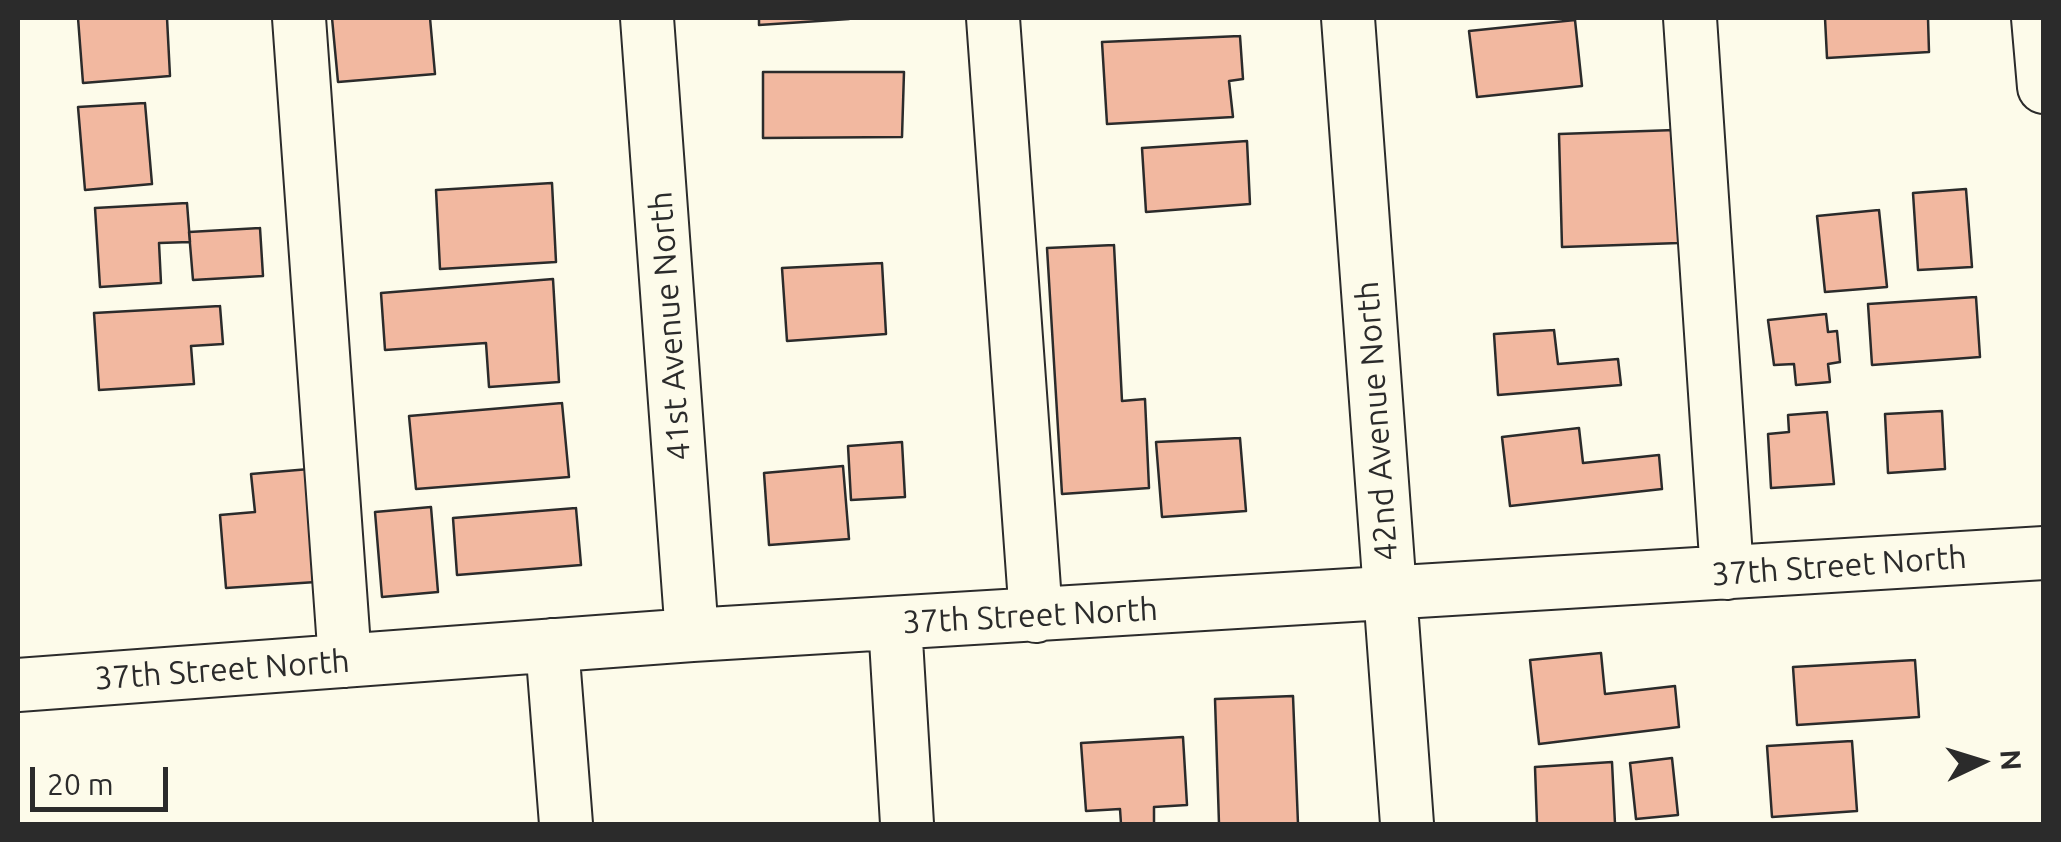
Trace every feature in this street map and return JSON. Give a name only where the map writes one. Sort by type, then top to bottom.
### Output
[{"type":"street","points":[[299,18],[345,660]]},
{"type":"street","name":"41st Avenue North","points":[[647,18],[692,635]]},
{"type":"street","points":[[993,18],[1036,616]]},
{"type":"street","name":"42nd Avenue North","points":[[1348,18],[1408,824]]},
{"type":"street","points":[[1690,18],[1727,574]]},
{"type":"street","points":[[2038,18],[2044,86]]},
{"type":"street","name":"37th Street North","points":[[18,685],[692,635],[1390,596],[2044,552]]},
{"type":"street","points":[[895,624],[907,824]]},
{"type":"street","points":[[552,646],[566,824]]},
{"type":"building","points":[[78,18],[167,18],[170,76],[83,83]]},
{"type":"building","points":[[332,18],[430,18],[435,74],[338,82]]},
{"type":"building","points":[[759,18],[849,18],[849,19],[759,25]]},
{"type":"building","points":[[1825,18],[1928,18],[1929,52],[1827,58]]},
{"type":"building","points":[[1575,20],[1582,86],[1477,97],[1469,31]]},
{"type":"building","points":[[1240,36],[1243,79],[1229,81],[1233,117],[1107,124],[1102,42]]},
{"type":"building","points":[[763,72],[904,72],[902,137],[763,138]]},
{"type":"building","points":[[145,103],[152,184],[85,190],[78,107]]},
{"type":"building","points":[[1675,130],[1679,243],[1562,247],[1559,134]]},
{"type":"building","points":[[1247,141],[1250,204],[1146,212],[1142,148]]},
{"type":"building","points":[[552,183],[556,262],[440,269],[436,190]]},
{"type":"building","points":[[1966,189],[1972,267],[1918,270],[1913,193]]},
{"type":"building","points":[[187,203],[190,242],[159,243],[161,283],[100,287],[95,208]]},
{"type":"building","points":[[1879,210],[1887,287],[1825,292],[1817,216]]},
{"type":"building","points":[[260,228],[263,276],[193,280],[189,232]]},
{"type":"building","points":[[1114,245],[1122,401],[1145,399],[1149,488],[1062,494],[1047,248]]},
{"type":"building","points":[[882,263],[886,334],[787,341],[782,268]]},
{"type":"building","points":[[553,279],[559,382],[489,387],[486,343],[385,350],[381,293]]},
{"type":"building","points":[[1976,297],[1980,357],[1872,365],[1868,304]]},
{"type":"building","points":[[220,306],[223,344],[191,346],[194,384],[99,390],[94,313]]},
{"type":"building","points":[[1826,314],[1828,332],[1837,331],[1840,362],[1828,364],[1830,382],[1796,385],[1794,364],[1774,365],[1768,320]]},
{"type":"building","points":[[1554,330],[1558,364],[1618,359],[1621,385],[1498,395],[1494,334]]},
{"type":"building","points":[[562,403],[569,477],[416,489],[409,416]]},
{"type":"building","points":[[1942,411],[1945,469],[1888,473],[1885,414]]},
{"type":"building","points":[[1827,412],[1834,484],[1771,488],[1768,434],[1789,432],[1788,415]]},
{"type":"building","points":[[1579,428],[1583,463],[1659,455],[1662,489],[1510,506],[1502,437]]},
{"type":"building","points":[[1240,438],[1246,511],[1162,517],[1156,442]]},
{"type":"building","points":[[902,442],[905,497],[851,500],[848,446]]},
{"type":"building","points":[[843,466],[849,539],[769,545],[764,473]]},
{"type":"building","points":[[321,468],[331,581],[226,588],[220,515],[255,512],[251,474]]},
{"type":"building","points":[[431,507],[438,592],[382,597],[375,512]]},
{"type":"building","points":[[576,508],[581,565],[457,575],[453,518]]},
{"type":"building","points":[[1601,653],[1605,694],[1675,686],[1679,727],[1539,744],[1530,660]]},
{"type":"building","points":[[1915,660],[1919,717],[1797,725],[1793,667]]},
{"type":"building","points":[[1293,696],[1298,824],[1219,824],[1215,699]]},
{"type":"building","points":[[1183,737],[1187,805],[1154,807],[1154,824],[1121,824],[1120,809],[1086,811],[1081,743]]},
{"type":"building","points":[[1852,741],[1857,811],[1772,817],[1767,746]]},
{"type":"building","points":[[1672,758],[1678,815],[1636,819],[1630,763]]},
{"type":"building","points":[[1612,762],[1615,824],[1537,824],[1535,767]]}]
